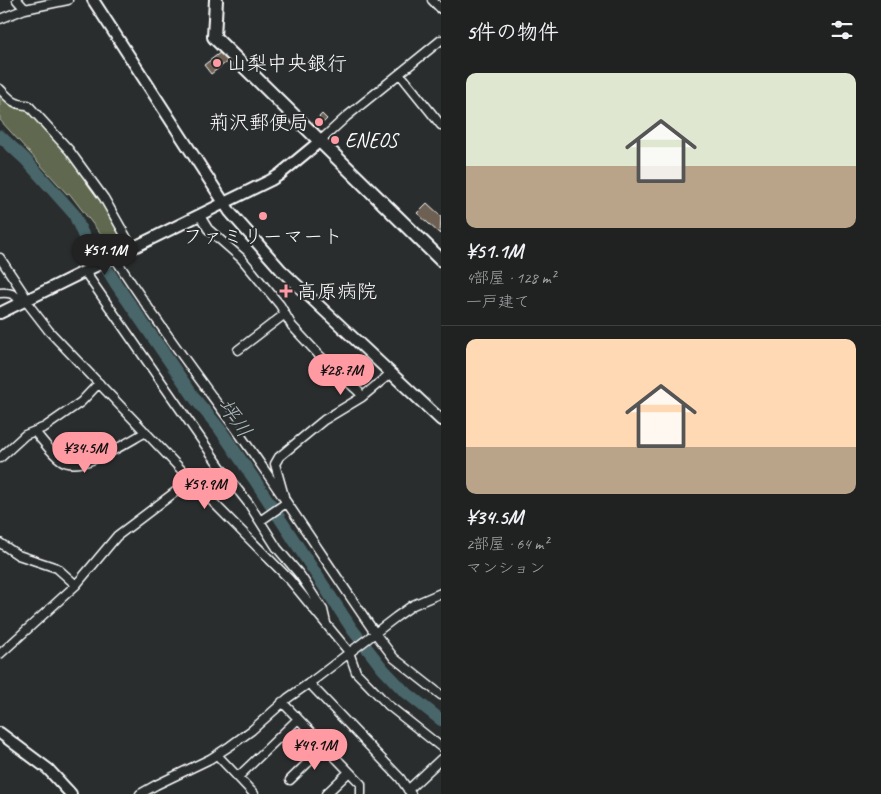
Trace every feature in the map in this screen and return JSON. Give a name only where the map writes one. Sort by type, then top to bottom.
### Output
[{"type":"main road","points":[[216,0],[214,37],[441,260]]},
{"type":"street","points":[[17,0],[25,9]]},
{"type":"street","points":[[0,19],[25,9],[68,0]]},
{"type":"street","points":[[93,0],[230,212],[246,232],[281,270],[441,420]]},
{"type":"street","points":[[432,0],[441,9]]},
{"type":"street","points":[[0,314],[279,175],[346,117],[441,40]]},
{"type":"street","points":[[400,74],[441,125]]},
{"type":"street","points":[[0,90],[12,101],[20,105],[28,105],[69,150],[104,198],[133,249]]},
{"type":"street","points":[[200,216],[208,229],[241,258],[280,305],[292,326],[362,397]]},
{"type":"street","points":[[0,258],[24,294],[24,301]]},
{"type":"street","points":[[113,259],[171,342],[238,432],[284,504],[373,634],[394,658],[441,695]]},
{"type":"street","points":[[87,271],[226,475],[262,520],[277,548],[300,575],[322,610],[326,625]]},
{"type":"street","points":[[0,293],[10,292],[24,301],[49,331],[191,480],[289,579],[349,652],[356,672],[388,705],[441,746]]},
{"type":"street","points":[[238,350],[285,314]]},
{"type":"street","points":[[284,504],[275,464],[279,457],[324,420],[362,397],[391,373]]},
{"type":"street","points":[[0,458],[25,435],[45,427],[81,402],[99,383]]},
{"type":"street","points":[[35,432],[62,462],[70,463],[86,463],[109,453],[146,432]]},
{"type":"street","points":[[199,488],[226,475]]},
{"type":"street","points":[[0,654],[76,585],[117,536],[191,480]]},
{"type":"street","points":[[262,520],[284,504]]},
{"type":"street","points":[[0,543],[18,555],[57,568],[76,585]]},
{"type":"street","points":[[140,794],[217,755],[252,730],[282,702],[413,605],[441,594]]},
{"type":"street","points":[[309,683],[400,778],[410,792],[441,759]]},
{"type":"street","points":[[282,702],[361,784],[361,794]]},
{"type":"street","points":[[238,777],[298,719]]},
{"type":"street","points":[[0,733],[48,769],[71,794]]},
{"type":"street","points":[[290,780],[324,746]]},
{"type":"street","points":[[217,755],[254,794]]},
{"type":"street","points":[[326,794],[349,772]]},
{"type":"green space","points":[[0,91],[26,107],[83,171],[130,246],[115,253],[69,193],[67,194],[0,120]]},
{"type":"building","points":[[221,52],[228,61],[211,74],[204,65]]},
{"type":"building","points":[[322,114],[327,119],[316,130],[311,125]]},
{"type":"building","points":[[427,203],[441,216],[440,234],[417,213]]},
{"type":"waterway","name":"坪川","points":[[0,136],[25,159],[74,214],[85,239],[100,258],[196,400],[219,428],[254,479],[352,629],[383,669],[403,690],[441,720]]},
{"type":"place","name":"山梨中央銀行","points":[[217,63]]},
{"type":"place","name":"荊沢郵便局","points":[[319,122]]},
{"type":"place","name":"ENEOS","points":[[335,140]]},
{"type":"place","name":"ファミリーマート","points":[[263,216]]},
{"type":"place","name":"高原病院","points":[[286,291]]}]
